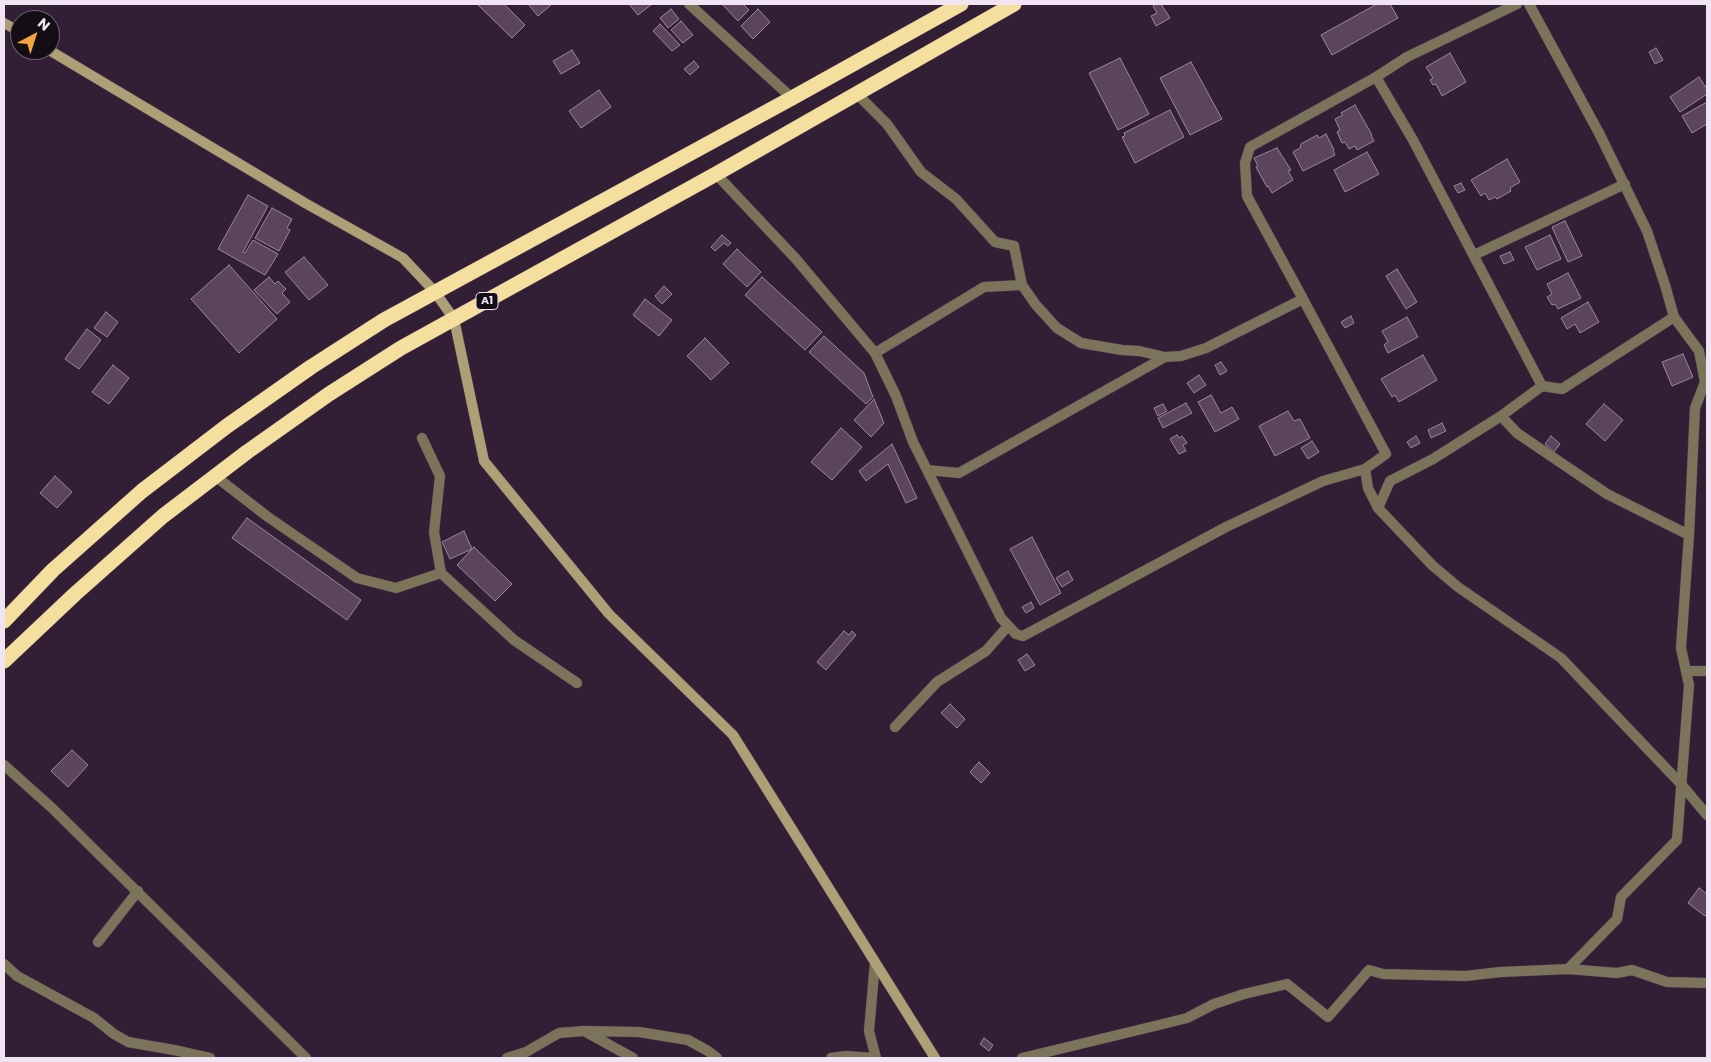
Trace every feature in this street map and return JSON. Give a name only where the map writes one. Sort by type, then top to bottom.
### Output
[{"type":"highway","points":[[4,621],[53,570],[158,479],[227,426],[311,367],[384,320],[434,292],[961,4]]},
{"type":"highway","name":"A1","points":[[4,662],[75,594],[163,516],[329,394],[401,348],[716,174],[856,92],[1014,4]]},
{"type":"main road","points":[[60,57],[305,203],[403,258],[434,292],[454,319],[484,461],[609,614],[733,735],[935,1058]]},
{"type":"street","points":[[689,4],[792,98]]},
{"type":"street","points":[[716,174],[796,259],[875,353],[896,396],[913,442],[1001,618],[1016,634],[1023,636],[1226,527],[1323,481],[1365,469],[1386,454],[1247,196],[1245,163],[1250,147],[1376,77],[1406,57],[1518,4]]},
{"type":"street","points":[[1529,4],[1600,133],[1647,231],[1674,317],[1699,350],[1705,382],[1695,408],[1681,648],[1689,685],[1677,840],[1620,897],[1617,919],[1568,969]]},
{"type":"street","points":[[1376,77],[1414,140],[1542,386]]},
{"type":"street","points":[[856,92],[887,124],[922,172],[956,199],[995,242],[1014,246],[1022,285],[1057,328],[1081,343],[1139,351],[1164,357],[1181,356],[1206,348],[1303,298]]},
{"type":"street","points":[[1474,255],[1624,184]]},
{"type":"street","points":[[875,353],[984,287],[1022,285]]},
{"type":"street","points":[[1378,508],[1390,482],[1433,459],[1501,416],[1542,386],[1562,388],[1674,317]]},
{"type":"street","points":[[927,470],[959,473],[1164,357]]},
{"type":"street","points":[[1501,416],[1517,434],[1607,494],[1689,535]]},
{"type":"street","points":[[422,438],[440,476],[434,532],[441,573],[514,640],[577,683]]},
{"type":"street","points":[[1365,469],[1368,488],[1378,508],[1432,565],[1458,587],[1561,658],[1681,784],[1707,815]]},
{"type":"street","points":[[215,476],[268,517],[357,578],[396,588],[441,573]]},
{"type":"street","points":[[896,728],[936,682],[986,650],[1007,626]]},
{"type":"street","points":[[1686,670],[1707,672]]},
{"type":"street","points":[[4,765],[52,808],[306,1058]]},
{"type":"street","points":[[98,942],[138,892]]},
{"type":"street","points":[[831,1058],[846,1056],[875,1058],[869,1031],[875,962]]},
{"type":"street","points":[[4,964],[17,976],[94,1018],[114,1034],[128,1042],[210,1058]]},
{"type":"street","points":[[1022,1058],[1187,1018],[1214,1004],[1244,994],[1287,984],[1328,1017],[1368,970],[1383,974],[1465,976],[1568,969],[1618,973],[1632,970],[1667,982],[1707,983]]},
{"type":"street","points":[[584,1031],[633,1058]]},
{"type":"street","points":[[507,1058],[526,1052],[559,1033],[584,1031],[639,1032],[688,1040],[717,1058]]},
{"type":"building","points":[[477,4],[504,4],[525,25],[512,38]]},
{"type":"building","points":[[528,4],[549,4],[551,5],[538,16]]},
{"type":"building","points":[[629,4],[652,4],[638,15]]},
{"type":"building","points":[[722,4],[743,4],[749,10],[738,21]]},
{"type":"building","points":[[1161,4],[1170,18],[1156,26],[1151,16],[1157,13],[1153,6]]},
{"type":"building","points":[[1377,4],[1390,4],[1398,18],[1332,55],[1321,35]]},
{"type":"building","points":[[671,9],[679,19],[668,28],[660,18]]},
{"type":"building","points":[[758,9],[770,22],[753,39],[741,26]]},
{"type":"building","points":[[681,21],[693,35],[683,43],[671,30]]},
{"type":"building","points":[[660,24],[680,45],[672,51],[653,31]]},
{"type":"building","points":[[1656,48],[1663,60],[1655,64],[1649,52]]},
{"type":"building","points":[[572,50],[580,63],[561,74],[553,61]]},
{"type":"building","points":[[1450,53],[1466,82],[1442,96],[1436,84],[1433,85],[1430,80],[1433,78],[1426,67]]},
{"type":"building","points":[[1120,58],[1149,114],[1118,130],[1089,73]]},
{"type":"building","points":[[694,61],[699,67],[690,75],[684,69]]},
{"type":"building","points":[[1191,62],[1222,119],[1190,135],[1160,78]]},
{"type":"building","points":[[1699,77],[1707,89],[1707,94],[1680,112],[1670,97]]},
{"type":"building","points":[[599,90],[611,107],[581,128],[569,111]]},
{"type":"building","points":[[1707,102],[1707,124],[1692,133],[1682,116]]},
{"type":"building","points":[[1355,105],[1374,141],[1357,150],[1355,146],[1349,149],[1345,142],[1342,143],[1337,132],[1340,130],[1335,119]]},
{"type":"building","points":[[1170,110],[1184,137],[1135,163],[1122,137],[1125,136],[1124,133]]},
{"type":"building","points":[[1326,134],[1335,155],[1303,171],[1293,152],[1300,148],[1301,144],[1317,135],[1319,138]]},
{"type":"building","points":[[1277,148],[1291,170],[1288,171],[1293,180],[1272,193],[1256,167],[1258,166],[1254,158]]},
{"type":"building","points":[[1367,152],[1379,174],[1345,192],[1334,170]]},
{"type":"building","points":[[1507,159],[1520,182],[1510,188],[1511,191],[1497,199],[1495,197],[1489,200],[1485,193],[1481,196],[1471,180]]},
{"type":"building","points":[[1461,183],[1465,190],[1458,193],[1454,186]]},
{"type":"building","points":[[248,195],[268,206],[243,252],[245,253],[253,240],[278,254],[265,275],[218,249]]},
{"type":"building","points":[[272,208],[292,219],[287,228],[290,230],[279,251],[255,238]]},
{"type":"building","points":[[1565,221],[1582,256],[1568,262],[1552,227]]},
{"type":"building","points":[[722,235],[731,243],[728,246],[724,243],[715,251],[711,247]]},
{"type":"building","points":[[1550,235],[1561,259],[1537,270],[1525,247]]},
{"type":"building","points":[[737,249],[761,272],[747,287],[723,264]]},
{"type":"building","points":[[1510,252],[1514,260],[1504,264],[1500,256]]},
{"type":"building","points":[[304,257],[328,285],[309,300],[285,272]]},
{"type":"building","points":[[229,265],[277,319],[239,353],[191,299]]},
{"type":"building","points":[[1397,269],[1417,302],[1406,309],[1386,276]]},
{"type":"building","points":[[1568,273],[1581,298],[1558,309],[1555,304],[1552,305],[1547,297],[1552,294],[1547,284]]},
{"type":"building","points":[[269,277],[275,284],[278,281],[286,289],[282,293],[290,302],[277,314],[254,290]]},
{"type":"building","points":[[762,277],[822,332],[805,350],[745,295]]},
{"type":"building","points":[[664,286],[672,294],[662,304],[655,296]]},
{"type":"building","points":[[645,299],[672,320],[659,336],[633,315]]},
{"type":"building","points":[[1588,302],[1599,322],[1580,333],[1575,324],[1567,329],[1561,318]]},
{"type":"building","points":[[106,312],[118,322],[107,337],[94,328]]},
{"type":"building","points":[[1351,316],[1354,323],[1345,328],[1341,322]]},
{"type":"building","points":[[1407,317],[1418,337],[1388,353],[1384,345],[1388,342],[1382,331]]},
{"type":"building","points":[[87,329],[101,340],[79,369],[65,359]]},
{"type":"building","points":[[824,336],[864,373],[873,397],[866,404],[809,352]]},
{"type":"building","points":[[705,338],[729,363],[711,380],[687,356]]},
{"type":"building","points":[[1683,354],[1693,377],[1672,386],[1662,362]]},
{"type":"building","points":[[1423,355],[1437,380],[1399,402],[1395,395],[1392,397],[1381,379]]},
{"type":"building","points":[[1221,362],[1227,371],[1220,375],[1215,365]]},
{"type":"building","points":[[113,365],[129,378],[109,404],[92,392]]},
{"type":"building","points":[[1199,375],[1206,385],[1194,393],[1187,383]]},
{"type":"building","points":[[1211,395],[1221,413],[1232,407],[1239,419],[1215,432],[1198,402]]},
{"type":"building","points":[[874,399],[884,423],[871,437],[854,420]]},
{"type":"building","points":[[1186,403],[1192,413],[1163,428],[1158,418]]},
{"type":"building","points":[[1163,404],[1167,411],[1158,416],[1154,408]]},
{"type":"building","points":[[1604,404],[1623,420],[1605,441],[1586,424]]},
{"type":"building","points":[[1288,411],[1294,421],[1300,419],[1310,438],[1275,456],[1259,426]]},
{"type":"building","points":[[1442,423],[1446,431],[1431,438],[1428,430]]},
{"type":"building","points":[[841,428],[862,447],[832,480],[811,462]]},
{"type":"building","points":[[1177,435],[1179,438],[1182,436],[1187,443],[1183,445],[1186,451],[1179,454],[1170,439]]},
{"type":"building","points":[[1416,436],[1420,443],[1411,448],[1407,442]]},
{"type":"building","points":[[1551,436],[1560,444],[1554,452],[1545,444]]},
{"type":"building","points":[[1312,441],[1319,452],[1308,459],[1301,448]]},
{"type":"building","points":[[892,444],[917,498],[906,503],[888,464],[866,481],[859,471]]},
{"type":"building","points":[[55,476],[72,492],[57,508],[40,493]]},
{"type":"building","points":[[247,518],[361,600],[347,620],[232,538]]},
{"type":"building","points":[[464,531],[472,549],[450,559],[442,542]]},
{"type":"building","points":[[1032,537],[1061,593],[1040,605],[1010,549]]},
{"type":"building","points":[[474,547],[512,584],[495,601],[457,565]]},
{"type":"building","points":[[1068,571],[1073,580],[1062,587],[1056,578]]},
{"type":"building","points":[[1031,602],[1034,608],[1026,613],[1022,607]]},
{"type":"building","points":[[844,631],[849,635],[852,631],[856,635],[826,670],[817,662]]},
{"type":"building","points":[[1027,654],[1035,665],[1025,671],[1018,660]]},
{"type":"building","points":[[950,704],[965,719],[957,728],[941,713]]},
{"type":"building","points":[[72,750],[88,765],[68,787],[51,771]]},
{"type":"building","points":[[979,762],[990,773],[981,783],[970,772]]},
{"type":"building","points":[[1699,888],[1707,894],[1707,914],[1705,916],[1688,903]]},
{"type":"building","points":[[984,1038],[993,1045],[989,1051],[980,1044]]}]
